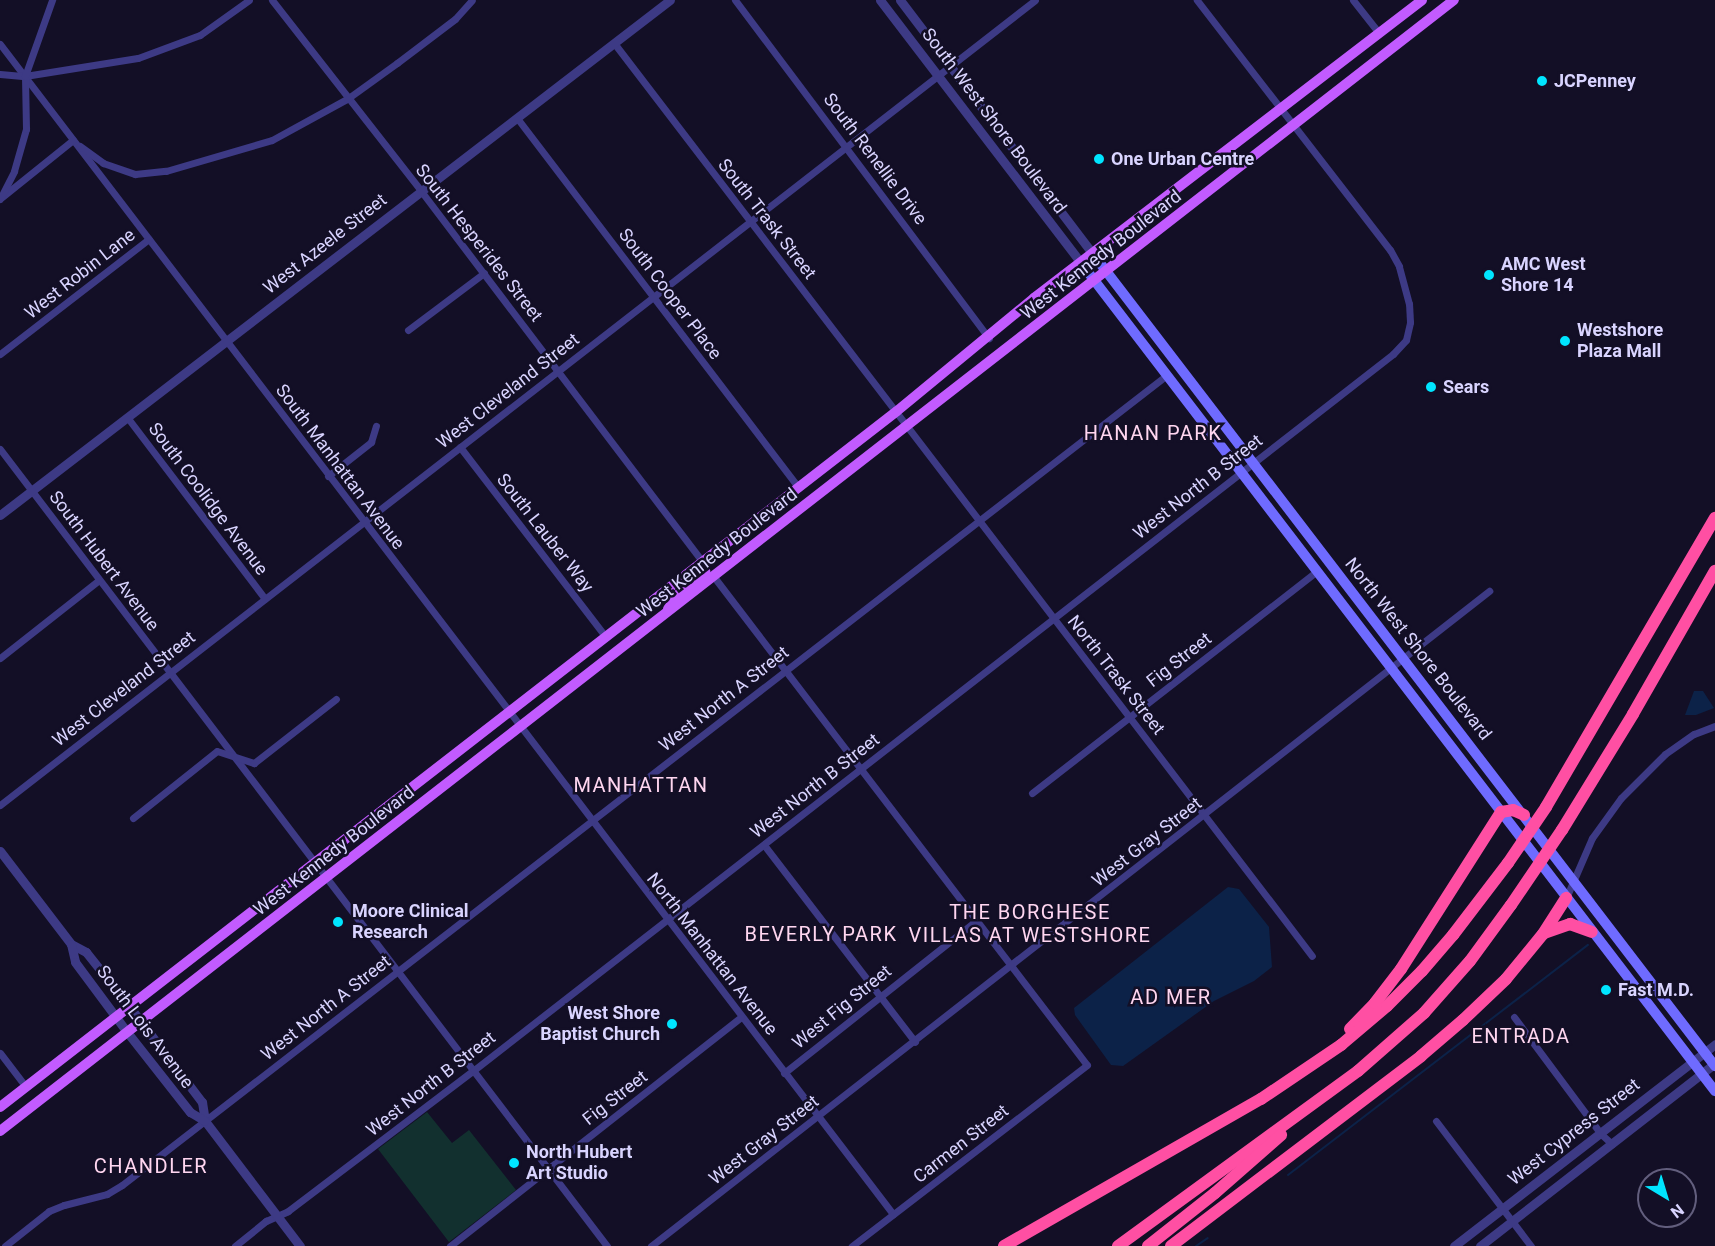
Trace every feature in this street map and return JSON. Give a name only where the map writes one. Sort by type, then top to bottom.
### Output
[{"type":"highway","points":[[1004,1246],[1261,1099],[1316,1064],[1387,1006],[1448,941],[1508,863],[1546,807],[1715,518]]},
{"type":"highway","points":[[1148,1246],[1215,1193],[1386,1048],[1424,1013],[1470,961],[1562,830],[1633,714],[1715,571]]},
{"type":"highway","points":[[1261,1099],[1322,1053],[1360,1019],[1388,988],[1501,812],[1513,810],[1524,815]]},
{"type":"highway","points":[[1171,1246],[1428,1050],[1506,979],[1543,934],[1566,898]]},
{"type":"highway","points":[[1543,934],[1554,927],[1570,924],[1592,932]]},
{"type":"highway","points":[[1118,1246],[1341,1084]]},
{"type":"main road","name":"West Kennedy Boulevard","points":[[0,1107],[799,488],[989,338],[1021,308],[1422,0]]},
{"type":"main road","name":"West Kennedy Boulevard","points":[[0,1131],[1454,0]]},
{"type":"main road","points":[[1379,33],[1391,48]]},
{"type":"main road","name":"North West Shore Boulevard","points":[[1094,254],[1714,1064]]},
{"type":"main road","points":[[1081,263],[1167,375]]},
{"type":"main road","name":"North West Shore Boulevard","points":[[1167,375],[1715,1091]]},
{"type":"main road","points":[[714,577],[710,567],[742,540],[760,518]]},
{"type":"main road","points":[[665,615],[675,598],[705,572],[703,563]]},
{"type":"street","points":[[0,198],[14,171],[26,129],[25,76],[52,0]]},
{"type":"street","points":[[0,74],[25,76],[138,58],[200,35],[249,0]]},
{"type":"street","name":"South Hesperides Street","points":[[272,0],[484,273],[703,563]]},
{"type":"street","points":[[0,44],[73,140],[103,163],[135,174],[166,171],[272,140],[347,99],[455,19],[472,0]]},
{"type":"street","name":"West Azeele Street","points":[[0,515],[670,0]]},
{"type":"street","name":"South Renellie Drive","points":[[735,0],[847,146],[989,338]]},
{"type":"street","name":"South West Shore Boulevard","points":[[880,0],[1081,263]]},
{"type":"street","name":"South West Shore Boulevard","points":[[900,0],[1094,254]]},
{"type":"street","name":"West Cleveland Street","points":[[0,806],[1035,0]]},
{"type":"street","points":[[1197,0],[1294,124]]},
{"type":"street","points":[[1353,0],[1379,33]]},
{"type":"street","name":"South Trask Street","points":[[614,43],[897,411]]},
{"type":"street","name":"South Cooper Place","points":[[517,118],[799,488]]},
{"type":"street","name":"West North B Street","points":[[235,1246],[266,1221],[288,1211],[474,1070],[1393,354],[1406,340],[1410,322],[1409,304],[1399,266],[1390,250],[1294,124]]},
{"type":"street","points":[[0,198],[73,140]]},
{"type":"street","name":"South Manhattan Avenue","points":[[73,140],[509,711]]},
{"type":"street","name":"West Robin Lane","points":[[0,354],[149,240]]},
{"type":"street","points":[[408,330],[484,273]]},
{"type":"street","name":"West North A Street","points":[[5,1246],[49,1211],[107,1194],[122,1185],[1167,375]]},
{"type":"street","name":"North Trask Street","points":[[897,411],[1312,956]]},
{"type":"street","name":"South Coolidge Avenue","points":[[127,417],[265,599]]},
{"type":"street","points":[[328,476],[371,442],[376,426]]},
{"type":"street","name":"South Lauber Way","points":[[460,447],[606,637]]},
{"type":"street","name":"South Hubert Avenue","points":[[0,449],[607,1246]]},
{"type":"street","name":"Fig Street","points":[[1032,793],[1316,572]]},
{"type":"street","points":[[714,577],[1011,967]]},
{"type":"street","points":[[0,658],[99,580]]},
{"type":"street","name":"West Gray Street","points":[[651,1246],[1392,670],[1489,591]]},
{"type":"street","points":[[133,818],[217,751],[254,763],[336,699]]},
{"type":"street","name":"North Manhattan Avenue","points":[[509,711],[893,1214]]},
{"type":"street","points":[[1566,898],[1593,837],[1621,798],[1665,754],[1695,734],[1715,726]]},
{"type":"street","points":[[764,845],[915,1042]]},
{"type":"street","name":"South Lois Avenue","points":[[0,852],[71,944],[86,952],[129,1006],[202,1102],[205,1121]]},
{"type":"street","name":"West Fig Street","points":[[784,1073],[976,921]]},
{"type":"street","name":"South Lois Avenue","points":[[71,944],[75,962],[127,1032],[190,1112],[205,1121]]},
{"type":"street","name":"Carmen Street","points":[[852,1246],[1087,1065],[1011,967]]},
{"type":"street","name":"Fig Street","points":[[450,1246],[741,1017]]},
{"type":"street","points":[[1514,1017],[1601,1134],[1612,1144]]},
{"type":"street","name":"West Cypress Street","points":[[1454,1246],[1715,1044]]},
{"type":"street","points":[[0,1053],[26,1087]]},
{"type":"street","name":"West Cypress Street","points":[[1480,1246],[1714,1064]]},
{"type":"street","points":[[205,1121],[300,1246]]},
{"type":"street","points":[[1436,1121],[1491,1190],[1503,1210],[1531,1246]]},
{"type":"green space","points":[[427,1112],[452,1143],[469,1130],[516,1190],[449,1242],[378,1149]]},
{"type":"water","points":[[1694,691],[1703,691],[1714,708],[1696,715],[1685,715]]},
{"type":"water","points":[[1228,887],[1239,889],[1269,927],[1272,967],[1254,981],[1214,1001],[1123,1066],[1111,1065],[1075,1015],[1074,1008]]},
{"type":"waterway","points":[[1288,1175],[1588,945]]},
{"type":"waterway","points":[[1196,1246],[1208,1238]]},
{"type":"place","name":"JCPenney","points":[[1542,81]]},
{"type":"place","name":"One Urban Centre","points":[[1099,159]]},
{"type":"place","name":"AMC West Shore 14","points":[[1489,275]]},
{"type":"place","name":"Westshore Plaza Mall","points":[[1565,341]]},
{"type":"place","name":"Sears","points":[[1431,387]]},
{"type":"place","name":"Moore Clinical Research","points":[[338,922]]},
{"type":"place","name":"Fast M.D.","points":[[1606,990]]},
{"type":"place","name":"West Shore Baptist Church","points":[[672,1024]]},
{"type":"place","name":"North Hubert Art Studio","points":[[514,1163]]},
{"type":"district","name":"HANAN PARK","points":[[1153,433]]},
{"type":"district","name":"MANHATTAN","points":[[641,785]]},
{"type":"district","name":"THE BORGHESE VILLAS AT WESTSHORE","points":[[1030,924]]},
{"type":"district","name":"BEVERLY PARK","points":[[821,934]]},
{"type":"district","name":"AD MER","points":[[1171,997]]},
{"type":"district","name":"ENTRADA","points":[[1521,1036]]},
{"type":"district","name":"CHANDLER","points":[[151,1166]]}]
